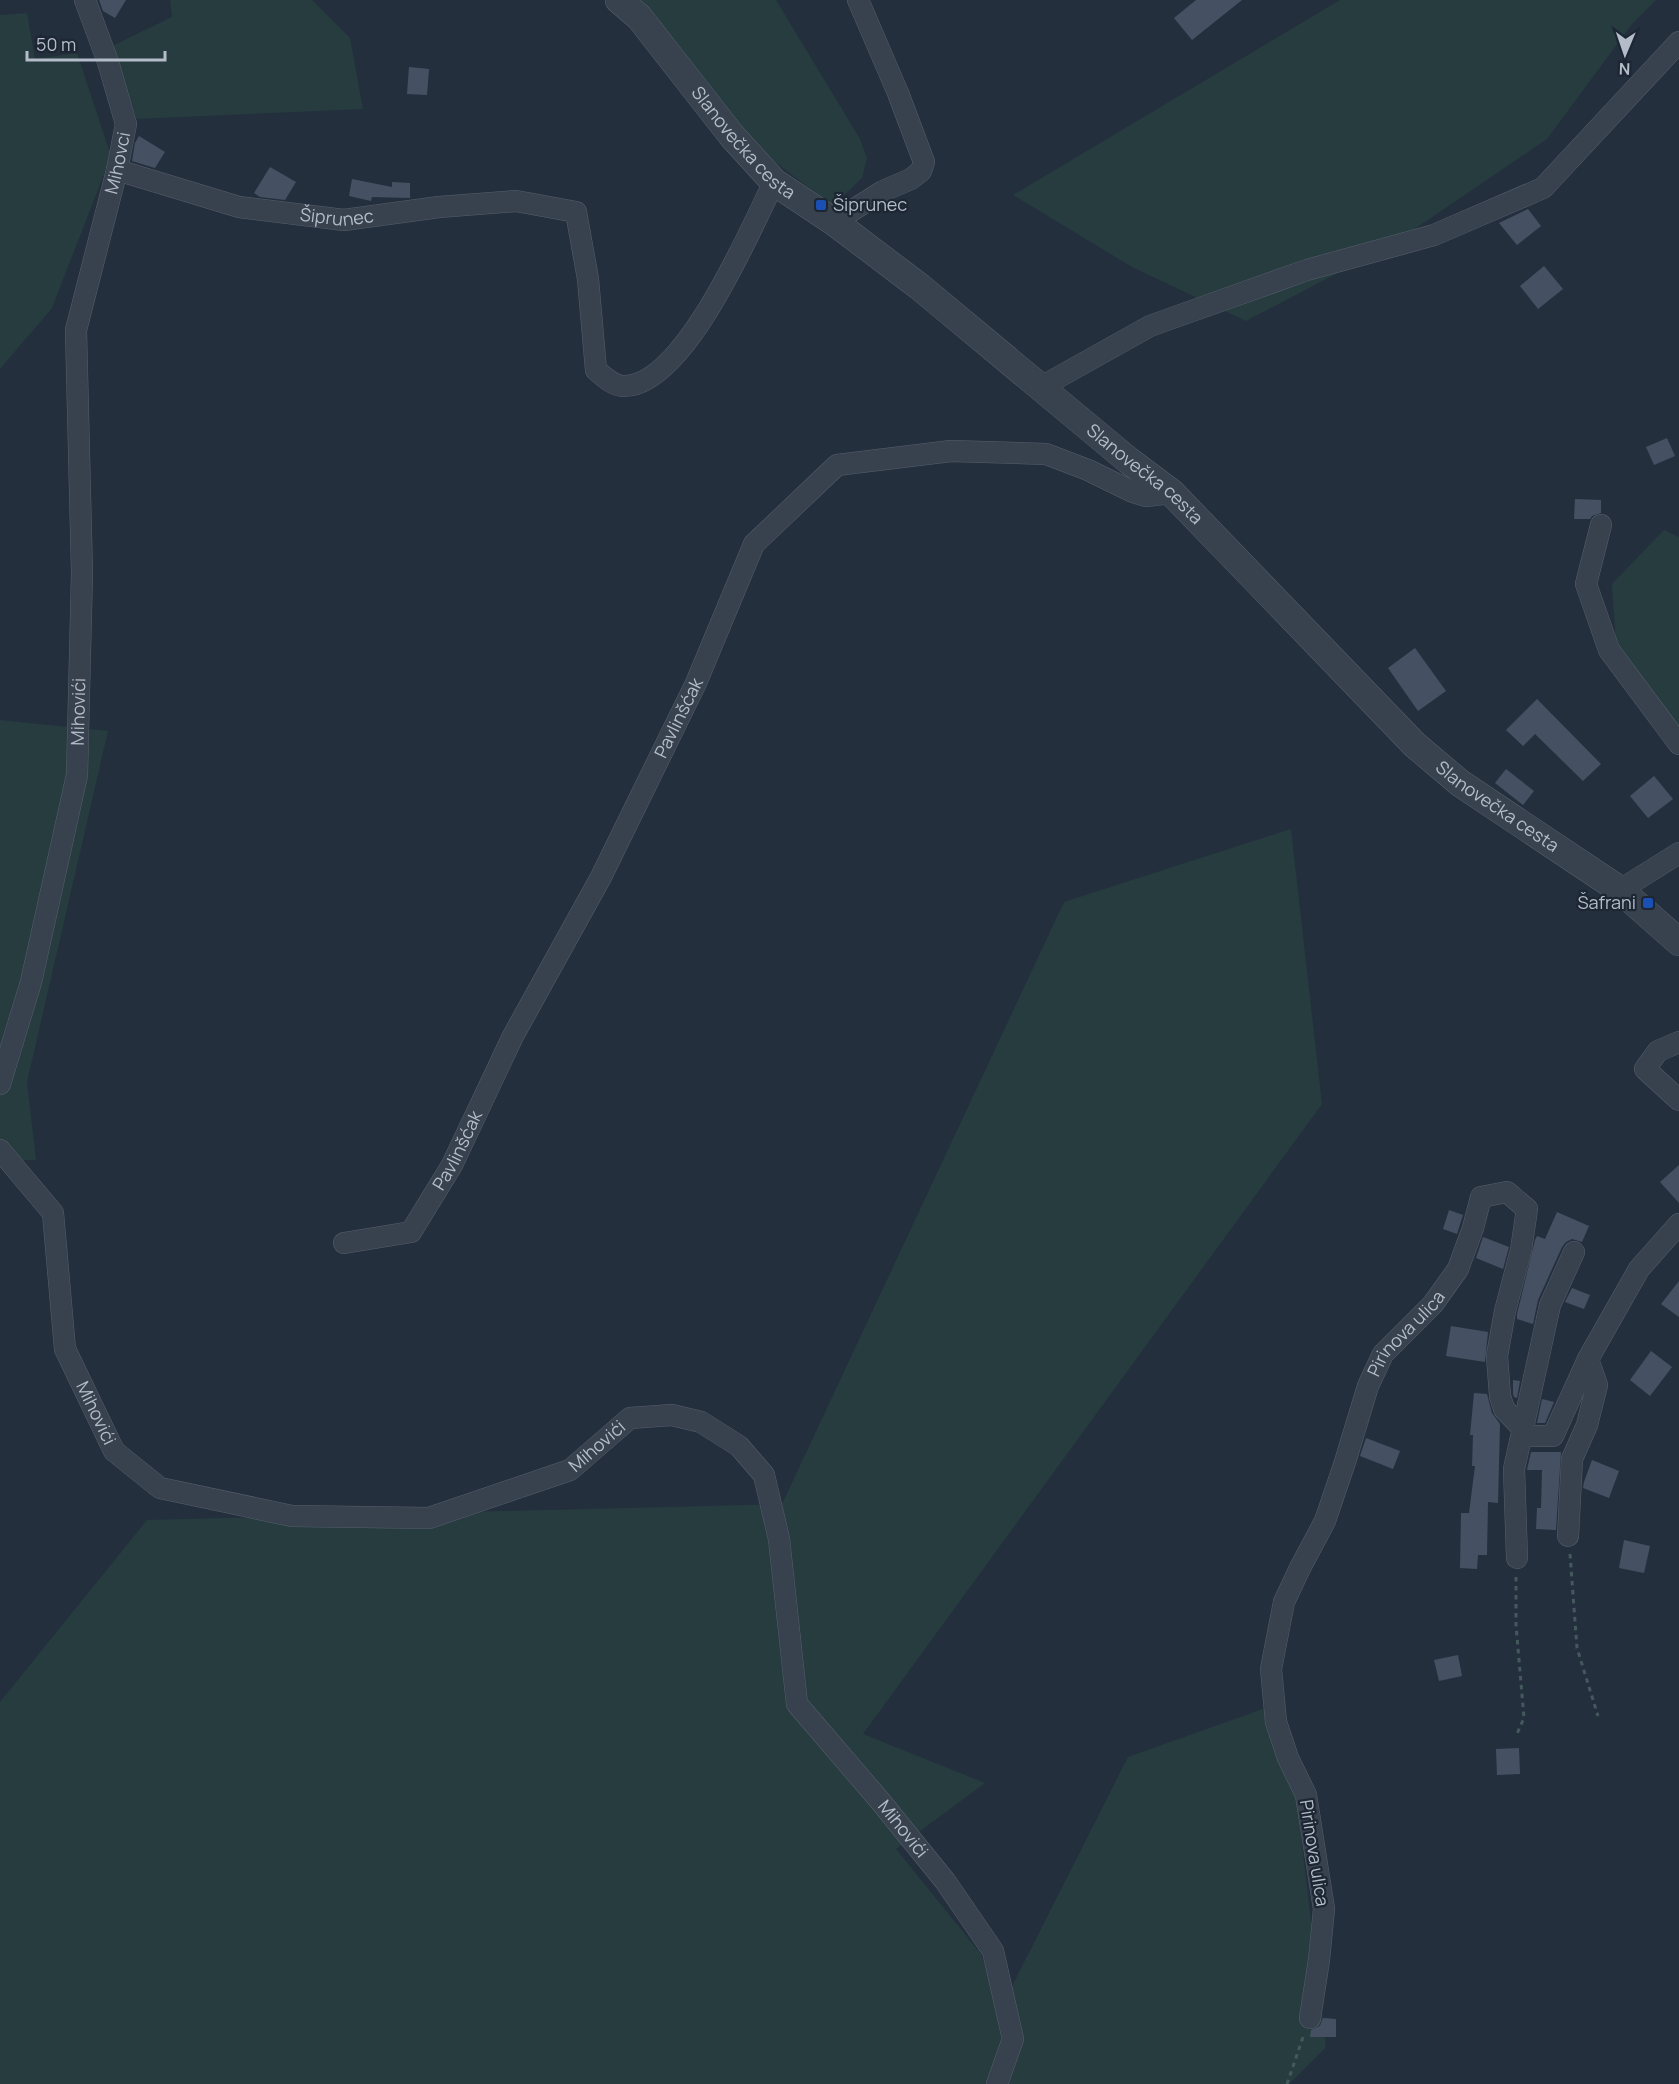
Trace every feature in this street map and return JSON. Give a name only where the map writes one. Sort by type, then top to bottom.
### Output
[{"type":"street","name":"Mihovci","points":[[75,330],[117,170],[126,124],[108,62],[85,0]]},
{"type":"street","name":"Slanovečka cesta","points":[[619,0],[639,17],[732,136],[774,182],[834,222],[920,287],[1128,460],[1172,493],[1415,745],[1460,783],[1620,890],[1679,942]]},
{"type":"street","points":[[834,222],[883,191],[910,179],[921,171],[924,162],[898,93],[858,0]]},
{"type":"street","points":[[1041,387],[1150,326],[1307,270],[1434,235],[1543,188],[1679,42]]},
{"type":"street","name":"Šiprunec","points":[[117,170],[239,207],[344,220],[439,207],[516,201],[576,212],[588,279],[596,370],[621,387],[635,385],[650,378],[670,362],[692,336],[723,283],[774,182]]},
{"type":"street","name":"Mihovići","points":[[0,1084],[31,982],[77,775],[82,573],[75,330]]},
{"type":"street","name":"Pavlinšćak","points":[[344,1243],[411,1232],[452,1165],[513,1036],[601,877],[696,683],[754,544],[837,465],[951,451],[1046,454],[1088,470],[1133,492],[1146,495],[1172,493]]},
{"type":"street","points":[[1601,525],[1586,584],[1609,650],[1679,744]]},
{"type":"street","points":[[1620,890],[1679,853]]},
{"type":"street","points":[[1679,1042],[1658,1050],[1645,1069],[1676,1100],[1679,1100]]},
{"type":"street","name":"Mihovići","points":[[0,1150],[53,1213],[65,1349],[114,1451],[160,1488],[292,1516],[429,1518],[570,1470],[630,1418],[672,1415],[701,1422],[739,1446],[764,1474],[779,1539],[797,1704],[945,1881],[993,1951],[1013,2039],[997,2084]]},
{"type":"street","name":"Pirinova ulica","points":[[1310,2018],[1324,1910],[1306,1795],[1288,1758],[1275,1722],[1270,1669],[1284,1602],[1325,1521],[1368,1386],[1383,1354],[1433,1304],[1458,1269],[1473,1228],[1481,1197],[1507,1192],[1527,1209],[1521,1250],[1505,1311],[1497,1356],[1504,1409],[1522,1427]]},
{"type":"street","points":[[1522,1427],[1530,1436],[1553,1436],[1588,1359],[1639,1269],[1679,1224]]},
{"type":"street","points":[[1516,1558],[1514,1469],[1550,1305],[1574,1252]]},
{"type":"street","points":[[1568,1536],[1572,1460],[1587,1425],[1597,1385],[1588,1359]]},
{"type":"path","points":[[1568,1536],[1576,1648],[1598,1716]]},
{"type":"path","points":[[1516,1558],[1516,1625],[1524,1718],[1516,1736]]},
{"type":"path","points":[[1287,2084],[1310,2018]]},
{"type":"green space","points":[[170,0],[312,0],[350,38],[363,109],[137,119],[110,47],[172,17]]},
{"type":"green space","points":[[641,0],[776,0],[860,139],[867,158],[862,178],[833,206],[755,147]]},
{"type":"green space","points":[[1340,0],[1656,0],[1632,24],[1547,139],[1391,245],[1246,321],[1132,267],[1013,195]]},
{"type":"green space","points":[[27,13],[35,59],[77,53],[111,156],[52,308],[0,369],[0,15]]},
{"type":"green space","points":[[1664,530],[1679,537],[1679,730],[1616,643],[1612,584]]},
{"type":"green space","points":[[0,720],[108,731],[27,1082],[36,1160],[0,1160]]},
{"type":"green space","points":[[1291,829],[1322,1104],[863,1734],[985,1783],[896,1849],[981,1954],[1001,2008],[1128,1757],[1285,1701],[1326,2047],[1289,2084],[0,2084],[0,1702],[147,1520],[782,1504],[1064,902]]},
{"type":"building","points":[[99,0],[126,0],[115,18],[103,11]]},
{"type":"building","points":[[1196,0],[1242,0],[1192,40],[1174,18]]},
{"type":"building","points":[[409,67],[429,69],[427,95],[407,94]]},
{"type":"building","points":[[139,136],[165,152],[155,168],[132,161],[135,143]]},
{"type":"building","points":[[270,167],[296,182],[285,200],[260,197],[254,193]]},
{"type":"building","points":[[352,179],[392,187],[392,182],[410,183],[410,198],[372,197],[371,201],[349,196]]},
{"type":"building","points":[[1528,209],[1541,226],[1517,245],[1499,223]]},
{"type":"building","points":[[1544,266],[1563,289],[1538,309],[1520,286]]},
{"type":"building","points":[[1667,438],[1675,456],[1654,465],[1646,447]]},
{"type":"building","points":[[1575,499],[1601,500],[1601,513],[1590,519],[1574,519]]},
{"type":"building","points":[[1415,648],[1446,691],[1418,711],[1388,668]]},
{"type":"building","points":[[1537,699],[1601,764],[1583,781],[1535,734],[1523,746],[1506,730]]},
{"type":"building","points":[[1506,769],[1534,791],[1523,805],[1495,783]]},
{"type":"building","points":[[1654,776],[1673,799],[1648,818],[1630,796]]},
{"type":"building","points":[[1679,1165],[1679,1203],[1660,1182]]},
{"type":"building","points":[[1449,1210],[1463,1215],[1457,1234],[1443,1229]]},
{"type":"building","points":[[1557,1212],[1589,1226],[1582,1242],[1572,1239],[1562,1247],[1538,1300],[1533,1324],[1517,1319],[1517,1314],[1535,1240],[1537,1236],[1545,1239]]},
{"type":"building","points":[[1483,1237],[1509,1247],[1503,1269],[1476,1258]]},
{"type":"building","points":[[1679,1281],[1679,1317],[1661,1304]]},
{"type":"building","points":[[1572,1288],[1590,1295],[1584,1309],[1565,1302]]},
{"type":"building","points":[[1451,1326],[1488,1332],[1485,1362],[1446,1356]]},
{"type":"building","points":[[1651,1351],[1672,1367],[1650,1396],[1630,1380]]},
{"type":"building","points":[[1513,1380],[1520,1381],[1517,1398],[1513,1394]]},
{"type":"building","points":[[1474,1393],[1487,1394],[1492,1413],[1500,1424],[1498,1503],[1488,1502],[1487,1555],[1478,1555],[1477,1569],[1460,1568],[1461,1513],[1469,1513],[1475,1466],[1472,1466],[1473,1435],[1470,1435]]},
{"type":"building","points":[[1542,1399],[1554,1402],[1545,1423],[1537,1423]]},
{"type":"building","points":[[1366,1438],[1400,1451],[1393,1469],[1360,1456]]},
{"type":"building","points":[[1531,1452],[1561,1452],[1556,1530],[1536,1529],[1537,1508],[1541,1508],[1542,1470],[1527,1470]]},
{"type":"building","points":[[1592,1460],[1619,1471],[1609,1498],[1583,1488]]},
{"type":"building","points":[[1624,1540],[1650,1546],[1644,1573],[1619,1568]]},
{"type":"building","points":[[1458,1655],[1462,1676],[1439,1681],[1434,1660]]},
{"type":"building","points":[[1519,1748],[1520,1774],[1497,1775],[1496,1749]]},
{"type":"building","points":[[1323,2018],[1336,2019],[1336,2037],[1310,2037],[1311,2030],[1320,2026]]},
{"type":"place","name":"Šiprunec","points":[[821,205]]},
{"type":"place","name":"Šafrani","points":[[1648,903]]}]
